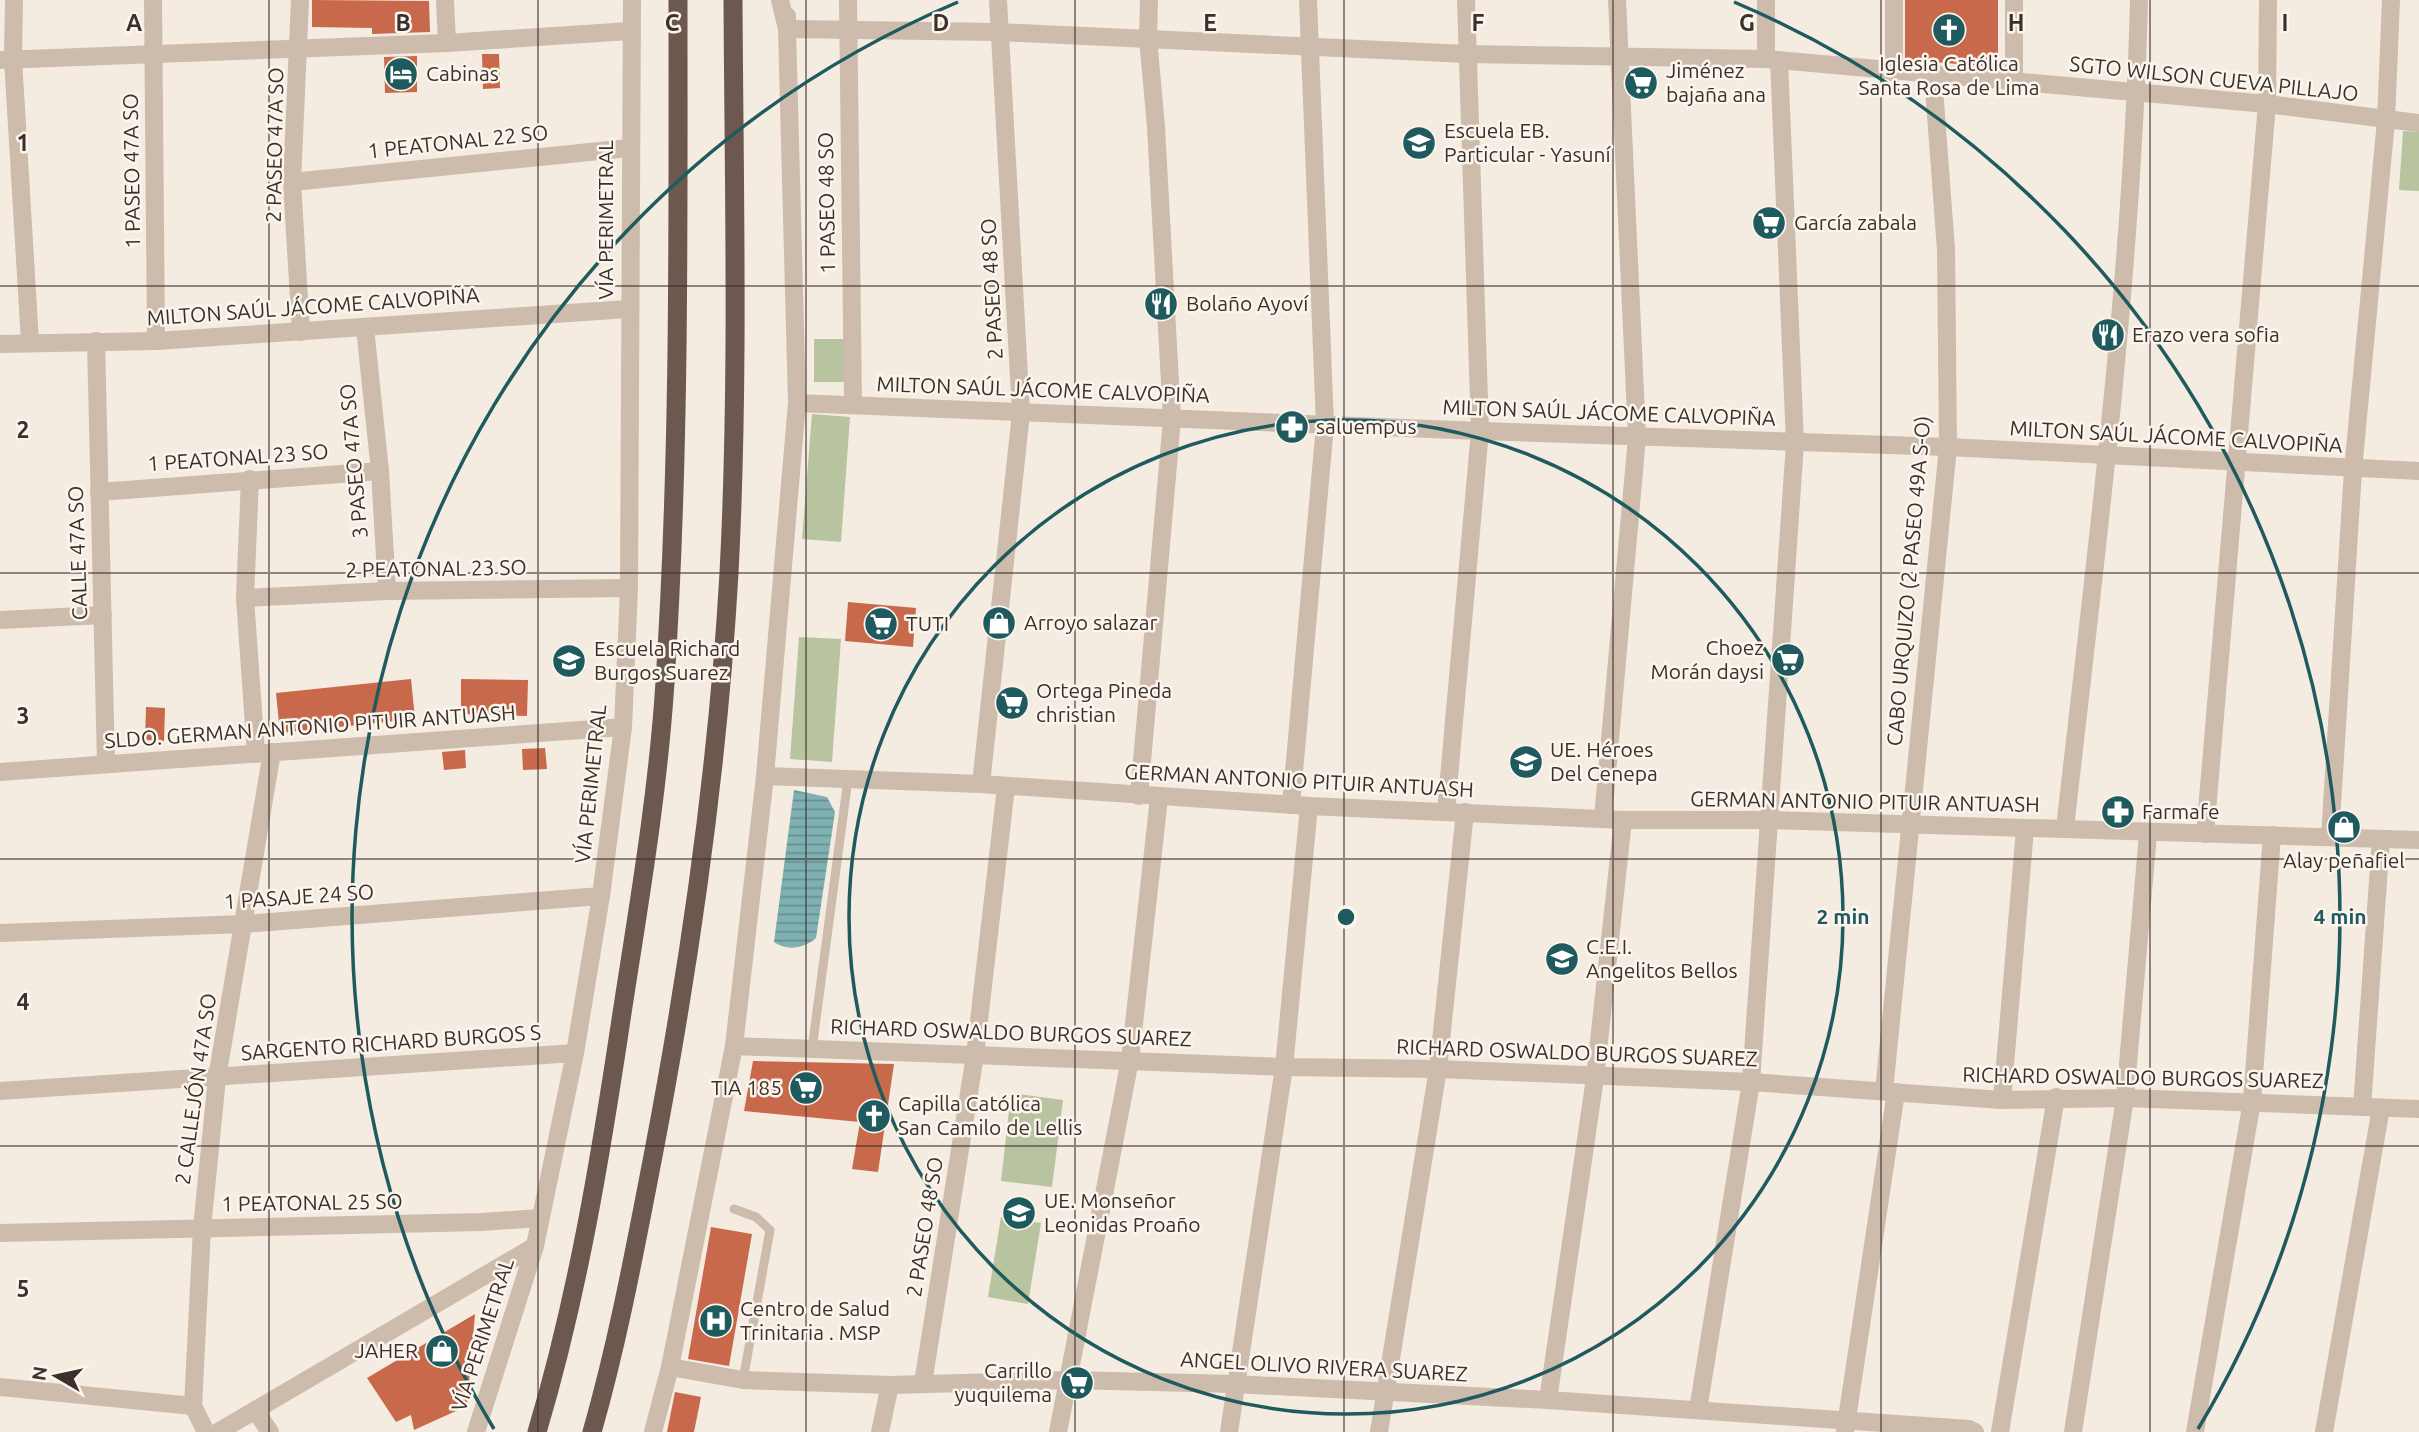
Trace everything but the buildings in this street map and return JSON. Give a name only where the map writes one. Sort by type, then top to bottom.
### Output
[{"type":"highway","points":[[537,1432],[582,1252],[608,1111],[645,864],[665,684],[676,427],[678,0]]},
{"type":"highway","points":[[592,1432],[614,1357],[678,1027],[714,768],[729,574],[735,410],[733,0]]},
{"type":"street","points":[[14,0],[6,60],[30,342]]},
{"type":"street","name":"1 PASEO 47A SO","points":[[153,0],[156,341]]},
{"type":"street","name":"2 PASEO 47A SO","points":[[300,0],[292,182],[301,332]]},
{"type":"street","points":[[444,0],[447,43]]},
{"type":"street","name":"VÍA PERIMETRAL","points":[[476,1432],[535,1246],[575,1053],[601,896],[622,727],[629,588],[628,309],[632,0]]},
{"type":"street","points":[[780,0],[787,29]]},
{"type":"street","points":[[653,1432],[670,1367],[734,1046],[765,776],[797,403],[787,0]]},
{"type":"street","name":"1 PASEO 48 SO","points":[[848,0],[853,405]]},
{"type":"street","name":"2 PASEO 48 SO","points":[[981,784],[1021,413],[998,0]]},
{"type":"street","points":[[1139,796],[1172,419],[1156,127],[1147,38],[1149,0]]},
{"type":"street","points":[[1229,1432],[1234,1384],[1284,1067],[1325,425],[1308,0]]},
{"type":"street","points":[[1446,811],[1480,432],[1466,0]]},
{"type":"street","points":[[1603,818],[1637,437],[1617,58],[1617,0]]},
{"type":"street","points":[[1698,1410],[1751,1082],[1795,443],[1773,59],[1766,0]]},
{"type":"street","points":[[1894,73],[1895,0]]},
{"type":"street","points":[[2014,0],[2014,82]]},
{"type":"street","points":[[2065,828],[2108,455],[2137,93],[2139,0]]},
{"type":"street","points":[[2205,834],[2267,104],[2268,0]]},
{"type":"street","points":[[2330,837],[2353,470],[2386,121],[2391,0]]},
{"type":"street","name":"SGTO WILSON CUEVA PILLAJO","points":[[787,29],[998,32],[1466,54],[1773,59],[1894,73],[2267,104],[2386,121],[2419,123]]},
{"type":"street","points":[[6,60],[153,52],[447,43],[631,31]]},
{"type":"street","name":"CABO URQUIZO (2 PASEO 49A S-O)","points":[[1846,1426],[1890,1092],[1908,825],[1948,447],[1946,250],[1933,75]]},
{"type":"street","name":"1 PEATONAL 22 SO","points":[[292,182],[629,148]]},
{"type":"street","name":"MILTON SAÚL JÁCOME CALVOPIÑA","points":[[0,344],[156,341],[628,309]]},
{"type":"street","name":"3 PASEO 47A SO","points":[[365,328],[380,471],[387,591]]},
{"type":"street","name":"CALLE 47A SO","points":[[96,341],[106,764]]},
{"type":"street","name":"MILTON SAÚL JÁCOME CALVOPIÑA","points":[[797,403],[1480,432],[1948,447],[2353,470],[2419,471]]},
{"type":"street","name":"1 PEATONAL 23 SO","points":[[99,492],[380,471]]},
{"type":"street","points":[[250,479],[245,598],[264,753]]},
{"type":"street","name":"2 PEATONAL 23 SO","points":[[245,598],[387,591],[629,588]]},
{"type":"street","points":[[0,620],[103,615]]},
{"type":"street","name":"SLDO. GERMAN ANTONIO PITUIR ANTUASH","points":[[0,772],[622,727]]},
{"type":"street","name":"2 CALLEJÓN 47A SO","points":[[206,1432],[193,1406],[202,1228],[217,1078],[244,925],[264,753]]},
{"type":"street","name":"GERMAN ANTONIO PITUIR ANTUASH","points":[[765,776],[981,784],[1300,806],[1623,820],[1769,820],[2025,830],[2065,828],[2148,834],[2419,840]]},
{"type":"street","name":"2 PASEO 48 SO","points":[[923,1383],[975,1055],[1006,787]]},
{"type":"street","points":[[1058,1432],[1130,1060],[1159,797]]},
{"type":"street","points":[[1379,1432],[1438,1069],[1465,812]]},
{"type":"street","points":[[1548,1400],[1595,1078],[1623,820]]},
{"type":"street","points":[[2003,1100],[2025,830]]},
{"type":"street","points":[[2073,1432],[2125,1098],[2148,834]]},
{"type":"street","points":[[2195,1432],[2252,1101],[2272,835]]},
{"type":"street","points":[[2362,1107],[2381,839]]},
{"type":"street","name":"1 PASAJE 24 SO","points":[[0,933],[244,925],[601,896]]},
{"type":"street","name":"RICHARD OSWALDO BURGOS SUAREZ","points":[[734,1046],[1751,1082],[2003,1100],[2056,1097],[2252,1101],[2419,1110]]},
{"type":"street","name":"SARGENTO RICHARD BURGOS S","points":[[0,1091],[575,1053]]},
{"type":"street","points":[[2000,1432],[2056,1097]]},
{"type":"street","points":[[2324,1432],[2381,1108]]},
{"type":"street","name":"1 PEATONAL 25 SO","points":[[0,1233],[481,1222],[540,1218]]},
{"type":"street","points":[[218,1432],[535,1246]]},
{"type":"street","name":"ANGEL OLIVO RIVERA SUAREZ","points":[[670,1367],[743,1380],[890,1385],[1069,1380],[1384,1391],[1698,1410],[1846,1426],[1969,1429],[1975,1432]]},
{"type":"street","points":[[880,1432],[890,1385]]},
{"type":"street","points":[[0,1387],[193,1406]]},
{"type":"street","points":[[255,1410],[270,1432]]},
{"type":"lane","points":[[811,1049],[848,779]]},
{"type":"lane","points":[[734,1209],[756,1217],[770,1230],[743,1380]]},
{"type":"green space","points":[[2403,131],[2419,132],[2419,191],[2399,190]]},
{"type":"green space","points":[[814,339],[845,339],[845,382],[814,382]]},
{"type":"green space","points":[[812,414],[850,417],[841,542],[802,539]]},
{"type":"green space","points":[[799,637],[841,639],[832,762],[790,759]]},
{"type":"green space","points":[[1011,1093],[1063,1100],[1052,1187],[1001,1181]]},
{"type":"green space","points":[[1001,1217],[1041,1223],[1028,1304],[988,1297]]},
{"type":"water","points":[[794,790],[827,797],[835,812],[816,938],[806,945],[790,948],[774,942]]},
{"type":"place","name":"Iglesia Católica Santa Rosa de Lima","points":[[1949,30]]},
{"type":"place","name":"Cabinas","points":[[401,74]]},
{"type":"place","name":"Jiménez bajaña ana","points":[[1641,83]]},
{"type":"place","name":"Escuela EB. Particular - Yasuní","points":[[1419,143]]},
{"type":"place","name":"García zabala","points":[[1769,223]]},
{"type":"place","name":"Bolaño Ayoví","points":[[1161,304]]},
{"type":"place","name":"Erazo vera sofia","points":[[2108,335]]},
{"type":"place","name":"saluempus","points":[[1292,427]]},
{"type":"place","name":"Arroyo salazar","points":[[999,623]]},
{"type":"place","name":"TUTI","points":[[881,624]]},
{"type":"place","name":"Choez Morán daysi","points":[[1788,660]]},
{"type":"place","name":"Escuela Richard Burgos Suarez","points":[[569,661]]},
{"type":"place","name":"Ortega Pineda christian","points":[[1012,703]]},
{"type":"place","name":"UE. Héroes Del Cenepa","points":[[1526,762]]},
{"type":"place","name":"Farmafe","points":[[2118,812]]},
{"type":"place","name":"Alay peñafiel","points":[[2344,827]]},
{"type":"place","name":"C.E.I. Angelitos Bellos","points":[[1562,959]]},
{"type":"place","name":"TIA 185","points":[[806,1088]]},
{"type":"place","name":"Capilla Católica San Camilo de Lellis","points":[[874,1116]]},
{"type":"place","name":"UE. Monseñor Leonidas Proaño","points":[[1019,1213]]},
{"type":"place","name":"Centro de Salud Trinitaria . MSP","points":[[716,1321]]},
{"type":"place","name":"JAHER","points":[[442,1351]]},
{"type":"place","name":"Carrillo yuquilema","points":[[1077,1383]]}]
